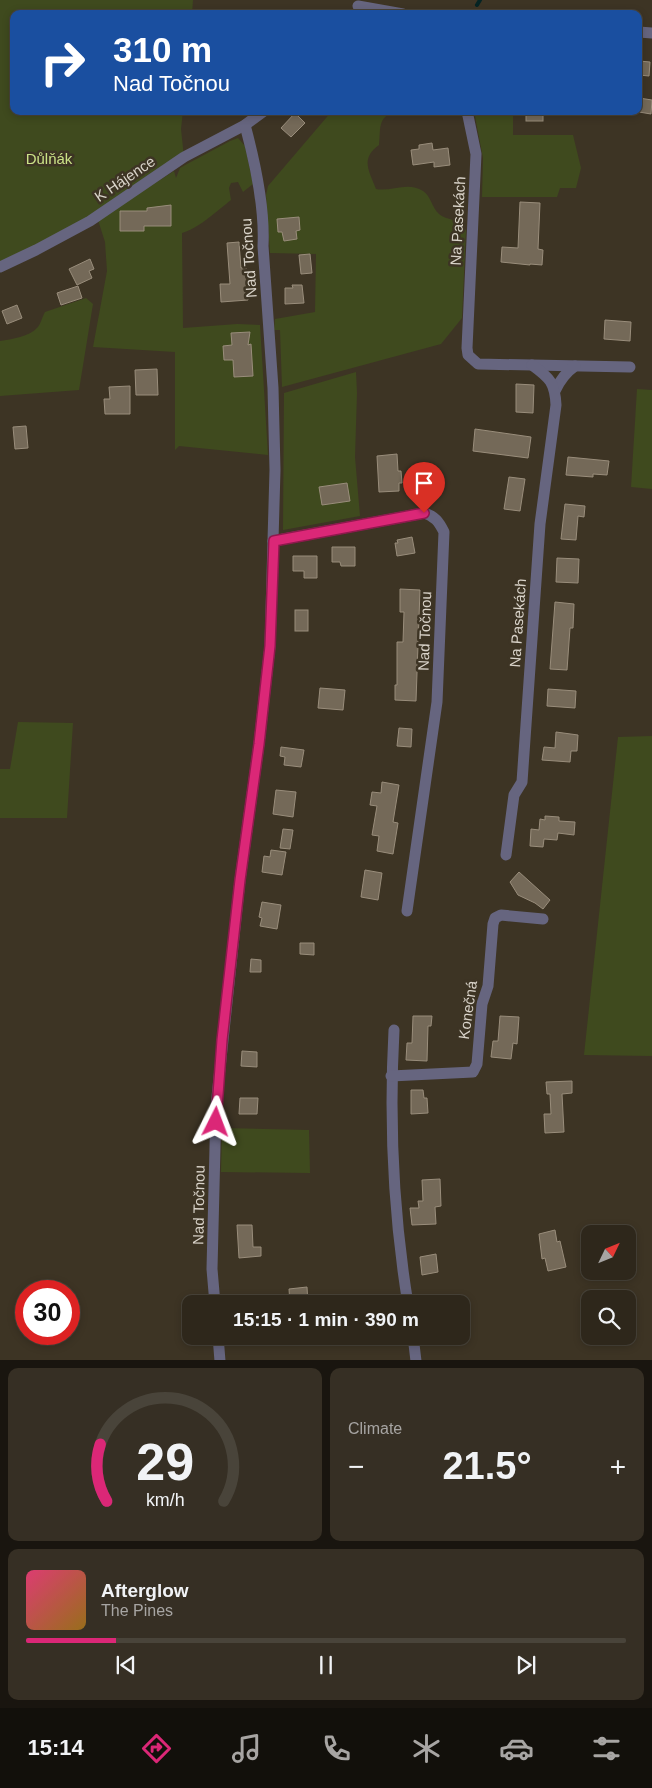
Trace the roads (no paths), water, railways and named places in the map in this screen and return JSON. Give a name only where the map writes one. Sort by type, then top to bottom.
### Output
[{"type":"street","points":[[358,7],[377,10]]},
{"type":"street","name":"K Hájence","points":[[0,267],[36,250],[90,220],[184,157],[245,125],[259,115]]},
{"type":"street","name":"Na Pasekách","points":[[468,115],[476,154],[467,338],[468,355],[478,364],[630,367]]},
{"type":"street","name":"Nad Točnou","points":[[214,1295],[212,1269],[216,1106],[240,880],[259,744],[270,646],[274,541],[275,470],[273,406],[263,246],[264,231],[255,164],[245,125]]},
{"type":"street","points":[[532,365],[546,375],[552,382],[555,391]]},
{"type":"street","points":[[555,391],[566,372],[575,366]]},
{"type":"street","name":"Na Pasekách","points":[[506,855],[514,796],[522,782],[540,524],[556,405],[555,391]]},
{"type":"street","name":"Nad Točnou","points":[[274,541],[424,513],[432,515],[440,523],[444,532],[437,702],[407,911]]},
{"type":"street","name":"Konečná","points":[[391,1076],[473,1072],[477,1064],[482,1004],[488,986],[495,918],[501,915],[543,919]]},
{"type":"street","points":[[394,1030],[391,1076],[392,1159],[399,1246],[407,1295]]},
{"type":"street","points":[[219,1345],[220,1360]]},
{"type":"street","points":[[414,1345],[416,1360]]},
{"type":"waterway","points":[[477,5],[480,0]]},
{"type":"park label","name":"Důlňák","points":[[49,159]]}]
